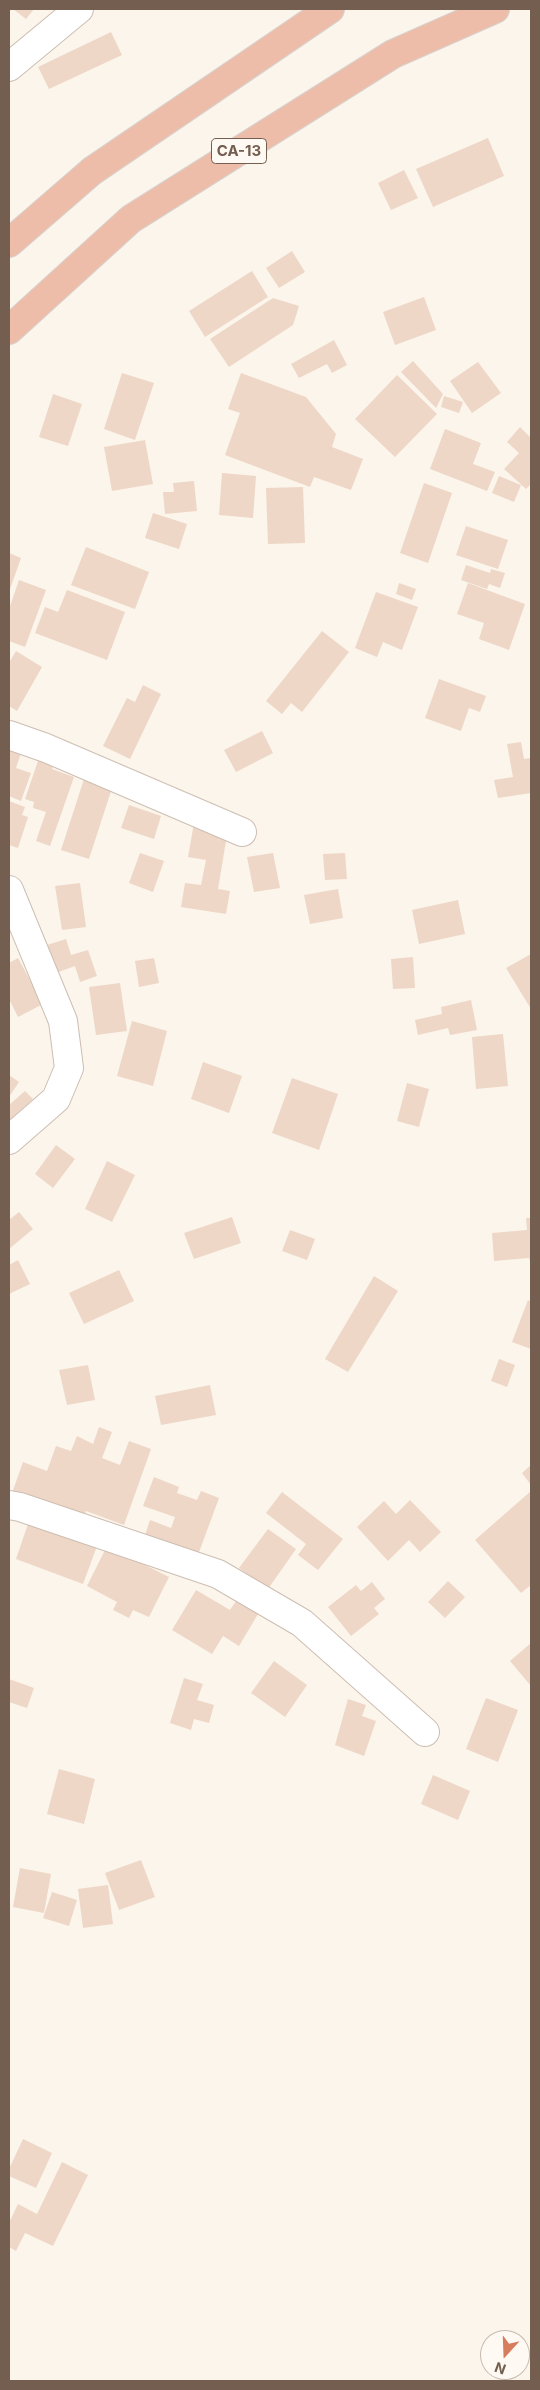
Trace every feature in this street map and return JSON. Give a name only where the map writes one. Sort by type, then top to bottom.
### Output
[{"type":"highway","points":[[9,244],[92,171],[330,9]]},
{"type":"highway","name":"CA-13","points":[[9,330],[131,219],[393,54],[495,9]]},
{"type":"street","points":[[9,66],[79,9]]},
{"type":"street","points":[[9,734],[242,832]]},
{"type":"street","points":[[9,890],[63,1021],[69,1068],[56,1099],[9,1140]]},
{"type":"street","points":[[9,1505],[20,1506],[218,1574],[302,1623],[425,1732]]},
{"type":"building","points":[[13,9],[34,9],[26,19]]},
{"type":"building","points":[[111,32],[122,55],[49,89],[38,67]]},
{"type":"building","points":[[488,138],[504,176],[433,207],[416,169]]},
{"type":"building","points":[[404,170],[418,198],[391,210],[378,183]]},
{"type":"building","points":[[292,251],[305,272],[279,288],[266,268]]},
{"type":"building","points":[[252,271],[268,297],[205,337],[189,311]]},
{"type":"building","points":[[424,297],[436,330],[395,345],[383,312]]},
{"type":"building","points":[[273,298],[299,306],[293,325],[229,367],[210,339]]},
{"type":"building","points":[[334,340],[347,365],[332,373],[327,364],[299,378],[291,364]]},
{"type":"building","points":[[413,361],[443,394],[436,408],[401,372]]},
{"type":"building","points":[[478,362],[501,393],[472,413],[450,381]]},
{"type":"building","points":[[122,373],[154,383],[135,440],[104,429]]},
{"type":"building","points":[[241,373],[306,397],[336,434],[332,447],[363,459],[351,490],[314,477],[310,487],[225,455],[240,413],[228,409]]},
{"type":"building","points":[[397,375],[437,414],[395,457],[355,419]]},
{"type":"building","points":[[53,394],[82,404],[68,446],[39,437]]},
{"type":"building","points":[[444,396],[463,402],[459,413],[441,407]]},
{"type":"building","points":[[520,427],[531,438],[531,484],[526,489],[504,469],[519,453],[507,442]]},
{"type":"building","points":[[445,429],[481,443],[473,464],[495,472],[487,491],[430,469]]},
{"type":"building","points":[[145,440],[153,484],[112,491],[104,447]]},
{"type":"building","points":[[222,473],[256,476],[253,518],[219,515]]},
{"type":"building","points":[[499,476],[521,485],[514,502],[492,493]]},
{"type":"building","points":[[194,481],[197,511],[165,514],[163,492],[174,492],[173,483]]},
{"type":"building","points":[[424,483],[452,493],[428,563],[400,553]]},
{"type":"building","points":[[303,487],[305,543],[268,544],[266,488]]},
{"type":"building","points":[[153,513],[187,524],[179,549],[145,538]]},
{"type":"building","points":[[466,526],[508,540],[498,569],[456,555]]},
{"type":"building","points":[[86,547],[149,572],[135,609],[71,585]]},
{"type":"building","points":[[9,553],[21,558],[9,592]]},
{"type":"building","points":[[466,565],[490,573],[491,569],[505,573],[500,588],[489,584],[487,589],[461,580]]},
{"type":"building","points":[[19,580],[46,590],[25,647],[9,641],[9,609]]},
{"type":"building","points":[[399,583],[416,589],[412,600],[396,594]]},
{"type":"building","points":[[468,583],[525,604],[509,650],[479,639],[484,623],[457,614]]},
{"type":"building","points":[[67,590],[125,612],[107,660],[35,633],[45,607],[58,612]]},
{"type":"building","points":[[376,592],[418,607],[402,650],[383,642],[377,657],[355,648]]},
{"type":"building","points":[[322,631],[349,652],[302,712],[291,703],[282,714],[266,701]]},
{"type":"building","points":[[16,651],[42,667],[17,711],[9,706],[9,663]]},
{"type":"building","points":[[439,679],[486,696],[480,712],[469,708],[461,731],[425,718]]},
{"type":"building","points":[[143,685],[161,694],[130,759],[103,746],[127,698],[135,702]]},
{"type":"building","points":[[262,731],[273,753],[236,772],[224,750]]},
{"type":"building","points":[[9,742],[23,747],[16,768],[31,773],[21,801],[9,796]]},
{"type":"building","points":[[521,742],[524,759],[531,758],[531,793],[498,798],[494,780],[513,777],[507,744]]},
{"type":"building","points":[[39,758],[54,763],[52,769],[74,777],[50,846],[36,841],[46,812],[33,808],[34,802],[25,799]]},
{"type":"building","points":[[84,779],[112,788],[89,859],[61,850]]},
{"type":"building","points":[[9,801],[25,807],[22,815],[28,817],[18,848],[9,845]]},
{"type":"building","points":[[129,805],[161,816],[154,839],[121,828]]},
{"type":"building","points":[[194,823],[228,829],[218,889],[230,891],[226,914],[181,907],[185,883],[201,885],[206,860],[188,857]]},
{"type":"building","points":[[140,853],[164,861],[153,892],[129,883]]},
{"type":"building","points":[[273,853],[280,888],[254,892],[247,857]]},
{"type":"building","points":[[345,853],[347,879],[325,880],[323,854]]},
{"type":"building","points":[[80,883],[86,927],[62,930],[55,886]]},
{"type":"building","points":[[338,889],[343,918],[310,924],[304,895]]},
{"type":"building","points":[[458,900],[465,934],[419,944],[412,910]]},
{"type":"building","points":[[66,939],[71,955],[88,950],[97,976],[80,982],[75,966],[53,974],[44,946]]},
{"type":"building","points":[[531,954],[531,1009],[506,968]]},
{"type":"building","points":[[413,957],[415,988],[393,989],[391,959]]},
{"type":"building","points":[[18,958],[43,1004],[18,1017],[9,999],[9,963]]},
{"type":"building","points":[[154,958],[159,983],[139,987],[135,961]]},
{"type":"building","points":[[120,983],[127,1031],[96,1035],[89,987]]},
{"type":"building","points":[[471,1000],[477,1030],[450,1035],[448,1028],[418,1035],[415,1020],[442,1014],[441,1007]]},
{"type":"building","points":[[132,1021],[167,1031],[153,1086],[117,1076]]},
{"type":"building","points":[[503,1034],[508,1086],[476,1089],[472,1037]]},
{"type":"building","points":[[203,1062],[242,1076],[229,1113],[191,1099]]},
{"type":"building","points":[[9,1075],[19,1082],[9,1097]]},
{"type":"building","points":[[292,1078],[338,1094],[319,1150],[272,1133]]},
{"type":"building","points":[[407,1083],[429,1089],[419,1127],[397,1121]]},
{"type":"building","points":[[25,1091],[33,1099],[9,1121],[9,1105]]},
{"type":"building","points":[[56,1145],[75,1159],[53,1188],[35,1174]]},
{"type":"building","points":[[107,1161],[135,1175],[112,1222],[85,1209]]},
{"type":"building","points":[[19,1212],[33,1229],[9,1249],[9,1220]]},
{"type":"building","points":[[232,1217],[241,1243],[194,1259],[184,1233]]},
{"type":"building","points":[[526,1218],[531,1218],[531,1265],[529,1258],[494,1261],[492,1233],[527,1230]]},
{"type":"building","points":[[290,1230],[315,1239],[307,1260],[282,1251]]},
{"type":"building","points":[[18,1260],[30,1284],[9,1294],[9,1265]]},
{"type":"building","points":[[119,1270],[134,1301],[84,1324],[69,1293]]},
{"type":"building","points":[[374,1276],[398,1291],[348,1372],[325,1359]]},
{"type":"building","points":[[528,1300],[531,1302],[531,1349],[512,1342]]},
{"type":"building","points":[[499,1359],[515,1365],[507,1387],[491,1381]]},
{"type":"building","points":[[88,1365],[95,1400],[67,1405],[59,1370]]},
{"type":"building","points":[[210,1385],[216,1415],[161,1425],[155,1396]]},
{"type":"building","points":[[99,1427],[112,1432],[102,1458],[120,1465],[129,1441],[151,1449],[124,1525],[86,1511],[84,1519],[11,1496],[23,1462],[47,1471],[56,1446],[71,1451],[77,1436],[93,1444]]},
{"type":"building","points":[[531,1465],[531,1485],[522,1473]]},
{"type":"building","points":[[154,1477],[179,1487],[177,1493],[197,1500],[201,1491],[219,1498],[198,1555],[145,1535],[150,1520],[171,1528],[175,1517],[143,1506]]},
{"type":"building","points":[[531,1491],[531,1585],[521,1593],[475,1540]]},
{"type":"building","points":[[282,1492],[343,1539],[318,1570],[298,1555],[306,1544],[266,1513]]},
{"type":"building","points":[[410,1500],[441,1532],[420,1552],[409,1540],[388,1561],[357,1527],[384,1501],[396,1514]]},
{"type":"building","points":[[29,1521],[97,1546],[83,1584],[16,1559]]},
{"type":"building","points":[[268,1529],[296,1549],[268,1589],[239,1568]]},
{"type":"building","points":[[107,1546],[169,1577],[149,1617],[133,1610],[129,1618],[113,1610],[117,1602],[87,1586]]},
{"type":"building","points":[[448,1581],[465,1597],[445,1618],[428,1602]]},
{"type":"building","points":[[372,1582],[385,1599],[374,1608],[379,1614],[351,1636],[328,1607],[356,1585],[361,1591]]},
{"type":"building","points":[[196,1590],[230,1610],[236,1601],[258,1614],[239,1646],[223,1636],[212,1654],[172,1630]]},
{"type":"building","points":[[531,1643],[531,1686],[510,1661]]},
{"type":"building","points":[[274,1661],[307,1685],[285,1717],[251,1693]]},
{"type":"building","points":[[184,1678],[203,1684],[197,1700],[214,1705],[209,1723],[194,1719],[191,1730],[170,1723]]},
{"type":"building","points":[[9,1679],[34,1688],[27,1708],[9,1702]]},
{"type":"building","points":[[486,1698],[518,1710],[498,1762],[466,1749]]},
{"type":"building","points":[[348,1699],[366,1705],[362,1716],[376,1721],[364,1756],[335,1745]]},
{"type":"building","points":[[59,1769],[95,1779],[84,1824],[47,1814]]},
{"type":"building","points":[[433,1775],[470,1791],[458,1820],[421,1804]]},
{"type":"building","points":[[141,1860],[155,1897],[119,1910],[105,1873]]},
{"type":"building","points":[[20,1868],[51,1874],[44,1913],[13,1907]]},
{"type":"building","points":[[108,1885],[113,1924],[83,1928],[78,1889]]},
{"type":"building","points":[[52,1892],[77,1900],[69,1926],[43,1918]]},
{"type":"building","points":[[23,2139],[52,2153],[36,2188],[9,2176],[9,2169]]},
{"type":"building","points":[[62,2162],[88,2175],[53,2246],[25,2233],[16,2251],[9,2247],[9,2223],[18,2204],[37,2214]]}]
